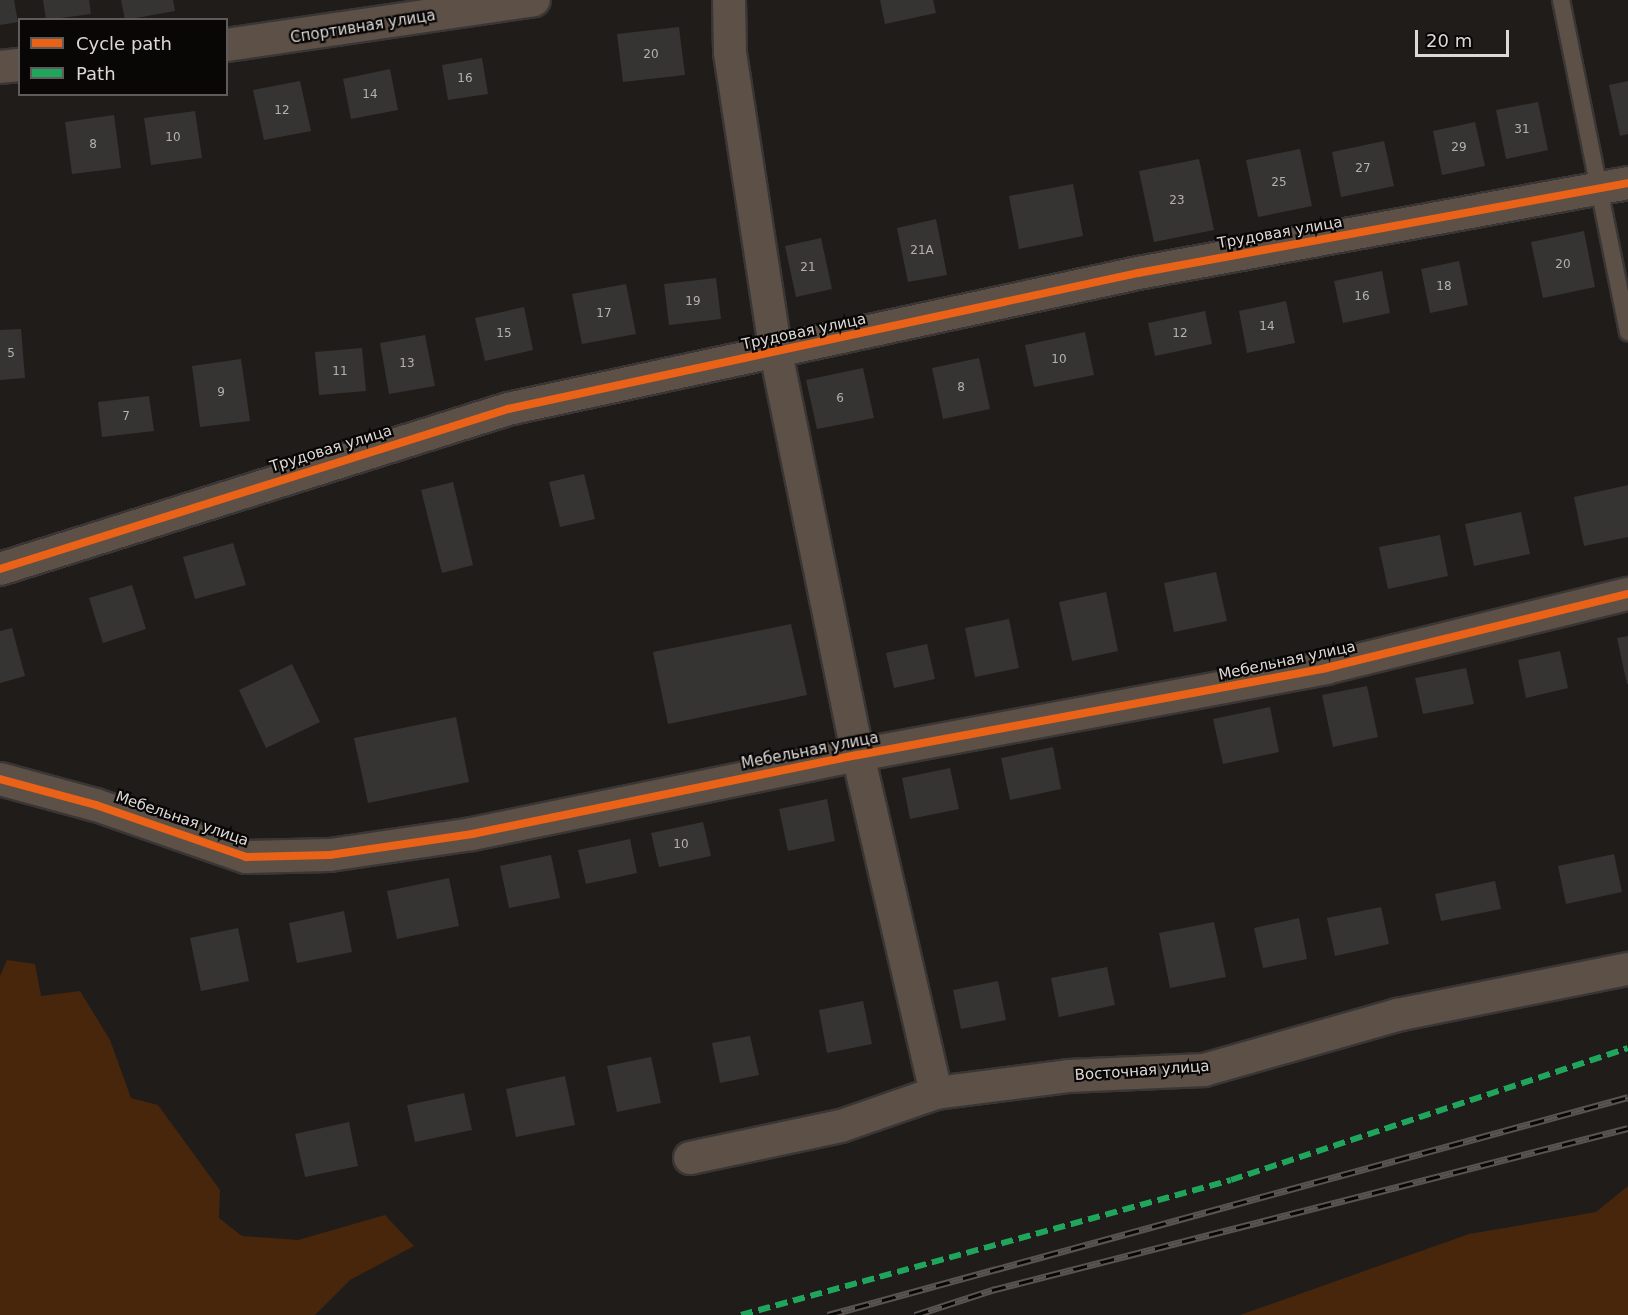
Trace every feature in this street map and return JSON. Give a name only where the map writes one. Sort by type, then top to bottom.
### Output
[{"type":"street","name":"Спортивная улица","points":[[228,45],[534,0]]},
{"type":"street","points":[[729,0],[730,53],[776,353],[858,754],[936,1093]]},
{"type":"street","points":[[0,67],[18,65]]},
{"type":"street","name":"Трудовая улица","points":[[0,568],[508,409],[776,353],[1138,273],[1628,183]]},
{"type":"street","name":"Мебельная улица","points":[[0,779],[96,805],[246,857],[330,855],[472,834],[858,754],[1326,668],[1628,594]]},
{"type":"street","name":"Восточная улица","points":[[690,1158],[841,1126],[936,1093],[1068,1076],[1204,1070],[1397,1016],[1628,969]]},
{"type":"lane","points":[[1561,0],[1595,189],[1628,332]]},
{"type":"shaded area","points":[[7,960],[35,964],[41,996],[80,991],[110,1040],[131,1098],[158,1105],[220,1190],[219,1218],[242,1236],[298,1240],[385,1215],[414,1246],[350,1280],[315,1315],[0,1315],[0,976]]},
{"type":"shaded area","points":[[1628,1186],[1628,1315],[1240,1315],[1469,1234],[1596,1212]]},
{"type":"building","points":[[0,0],[14,0],[18,22],[0,25]]},
{"type":"building","points":[[43,0],[89,0],[91,14],[46,18]]},
{"type":"building","points":[[121,0],[173,0],[175,11],[125,18]]},
{"type":"building","points":[[880,0],[933,0],[936,13],[885,24]]},
{"type":"building","points":[[679,27],[685,75],[623,82],[617,34]]},
{"type":"building","points":[[482,58],[488,94],[448,100],[442,65]]},
{"type":"building","points":[[390,69],[398,110],[351,119],[343,79]]},
{"type":"building","points":[[300,81],[311,131],[264,140],[253,90]]},
{"type":"building","points":[[1628,81],[1628,134],[1620,136],[1609,85]]},
{"type":"building","points":[[1538,102],[1548,150],[1506,159],[1496,110]]},
{"type":"building","points":[[195,111],[202,158],[151,165],[144,118]]},
{"type":"building","points":[[114,115],[121,168],[72,174],[65,122]]},
{"type":"building","points":[[1475,122],[1485,166],[1442,175],[1433,131]]},
{"type":"building","points":[[1384,141],[1394,186],[1341,197],[1332,152]]},
{"type":"building","points":[[1300,149],[1312,206],[1258,217],[1246,160]]},
{"type":"building","points":[[1199,159],[1214,230],[1154,242],[1139,171]]},
{"type":"building","points":[[1073,184],[1083,236],[1019,249],[1009,196]]},
{"type":"building","points":[[936,219],[947,275],[908,282],[897,228]]},
{"type":"building","points":[[1584,231],[1595,287],[1543,298],[1531,242]]},
{"type":"building","points":[[821,238],[832,289],[796,297],[785,246]]},
{"type":"building","points":[[1459,261],[1468,305],[1430,313],[1421,269]]},
{"type":"building","points":[[1382,271],[1390,313],[1343,323],[1334,281]]},
{"type":"building","points":[[716,278],[721,319],[669,325],[664,284]]},
{"type":"building","points":[[626,284],[636,334],[582,344],[572,294]]},
{"type":"building","points":[[1286,301],[1295,343],[1247,353],[1239,311]]},
{"type":"building","points":[[524,307],[533,350],[485,361],[475,318]]},
{"type":"building","points":[[1205,311],[1212,344],[1155,356],[1148,323]]},
{"type":"building","points":[[21,329],[25,378],[0,380],[0,330]]},
{"type":"building","points":[[1085,332],[1094,375],[1034,387],[1025,345]]},
{"type":"building","points":[[425,335],[435,386],[389,394],[380,343]]},
{"type":"building","points":[[362,348],[366,391],[319,395],[315,352]]},
{"type":"building","points":[[979,358],[990,409],[943,419],[932,368]]},
{"type":"building","points":[[241,359],[250,421],[200,427],[192,366]]},
{"type":"building","points":[[863,368],[874,418],[817,429],[806,380]]},
{"type":"building","points":[[149,396],[154,431],[102,437],[98,402]]},
{"type":"building","points":[[584,474],[595,519],[560,527],[549,482]]},
{"type":"building","points":[[453,482],[473,565],[442,573],[421,490]]},
{"type":"building","points":[[1628,485],[1628,537],[1584,546],[1574,497]]},
{"type":"building","points":[[1521,512],[1530,554],[1474,566],[1465,524]]},
{"type":"building","points":[[1440,535],[1448,576],[1388,589],[1379,547]]},
{"type":"building","points":[[233,543],[246,585],[195,599],[183,557]]},
{"type":"building","points":[[1216,572],[1227,621],[1174,632],[1164,583]]},
{"type":"building","points":[[132,585],[146,629],[103,643],[89,598]]},
{"type":"building","points":[[1106,592],[1118,651],[1072,661],[1059,602]]},
{"type":"building","points":[[1009,619],[1019,668],[975,677],[965,628]]},
{"type":"building","points":[[791,624],[807,695],[668,724],[653,652]]},
{"type":"building","points":[[12,628],[25,676],[0,683],[0,631]]},
{"type":"building","points":[[1628,636],[1628,684],[1627,684],[1617,638]]},
{"type":"building","points":[[927,644],[935,679],[894,688],[886,653]]},
{"type":"building","points":[[1560,651],[1568,688],[1526,698],[1518,660]]},
{"type":"building","points":[[292,664],[320,722],[266,748],[239,690]]},
{"type":"building","points":[[1466,668],[1474,704],[1423,714],[1415,678]]},
{"type":"building","points":[[1367,686],[1378,737],[1333,747],[1322,695]]},
{"type":"building","points":[[1270,707],[1279,752],[1223,764],[1213,719]]},
{"type":"building","points":[[456,717],[469,782],[368,803],[354,738]]},
{"type":"building","points":[[1053,747],[1061,789],[1010,800],[1001,758]]},
{"type":"building","points":[[950,768],[959,809],[910,819],[902,778]]},
{"type":"building","points":[[827,799],[835,841],[788,851],[779,809]]},
{"type":"building","points":[[703,822],[711,856],[659,867],[651,833]]},
{"type":"building","points":[[630,839],[637,873],[586,884],[578,850]]},
{"type":"building","points":[[1614,854],[1622,892],[1566,904],[1558,866]]},
{"type":"building","points":[[551,855],[560,898],[509,908],[500,866]]},
{"type":"building","points":[[449,878],[459,926],[397,939],[387,891]]},
{"type":"building","points":[[1495,881],[1501,909],[1441,921],[1435,894]]},
{"type":"building","points":[[1381,907],[1389,944],[1335,956],[1327,918]]},
{"type":"building","points":[[344,911],[352,952],[297,963],[289,923]]},
{"type":"building","points":[[1299,918],[1307,959],[1263,968],[1254,928]]},
{"type":"building","points":[[1214,922],[1226,977],[1170,988],[1159,933]]},
{"type":"building","points":[[238,928],[249,981],[201,991],[190,938]]},
{"type":"building","points":[[1107,967],[1115,1005],[1059,1017],[1051,978]]},
{"type":"building","points":[[998,981],[1006,1020],[961,1029],[953,990]]},
{"type":"building","points":[[863,1001],[872,1044],[827,1053],[819,1010]]},
{"type":"building","points":[[750,1036],[759,1075],[720,1083],[712,1043]]},
{"type":"building","points":[[651,1057],[661,1103],[617,1112],[607,1066]]},
{"type":"building","points":[[565,1076],[575,1125],[516,1137],[506,1089]]},
{"type":"building","points":[[464,1093],[472,1130],[415,1142],[407,1105]]},
{"type":"building","points":[[349,1122],[358,1166],[305,1177],[295,1134]]},
{"type":"railway","points":[[828,1315],[1628,1097]]},
{"type":"railway","points":[[915,1315],[992,1290],[1628,1128]]},
{"type":"marked path","points":[[741,1315],[1231,1180],[1628,1048]]},
{"type":"cycle path","points":[[0,569],[508,409],[1138,273],[1628,183]]},
{"type":"cycle path","points":[[0,779],[96,805],[246,857],[330,855],[472,834],[858,755],[1326,668],[1628,594]]}]
